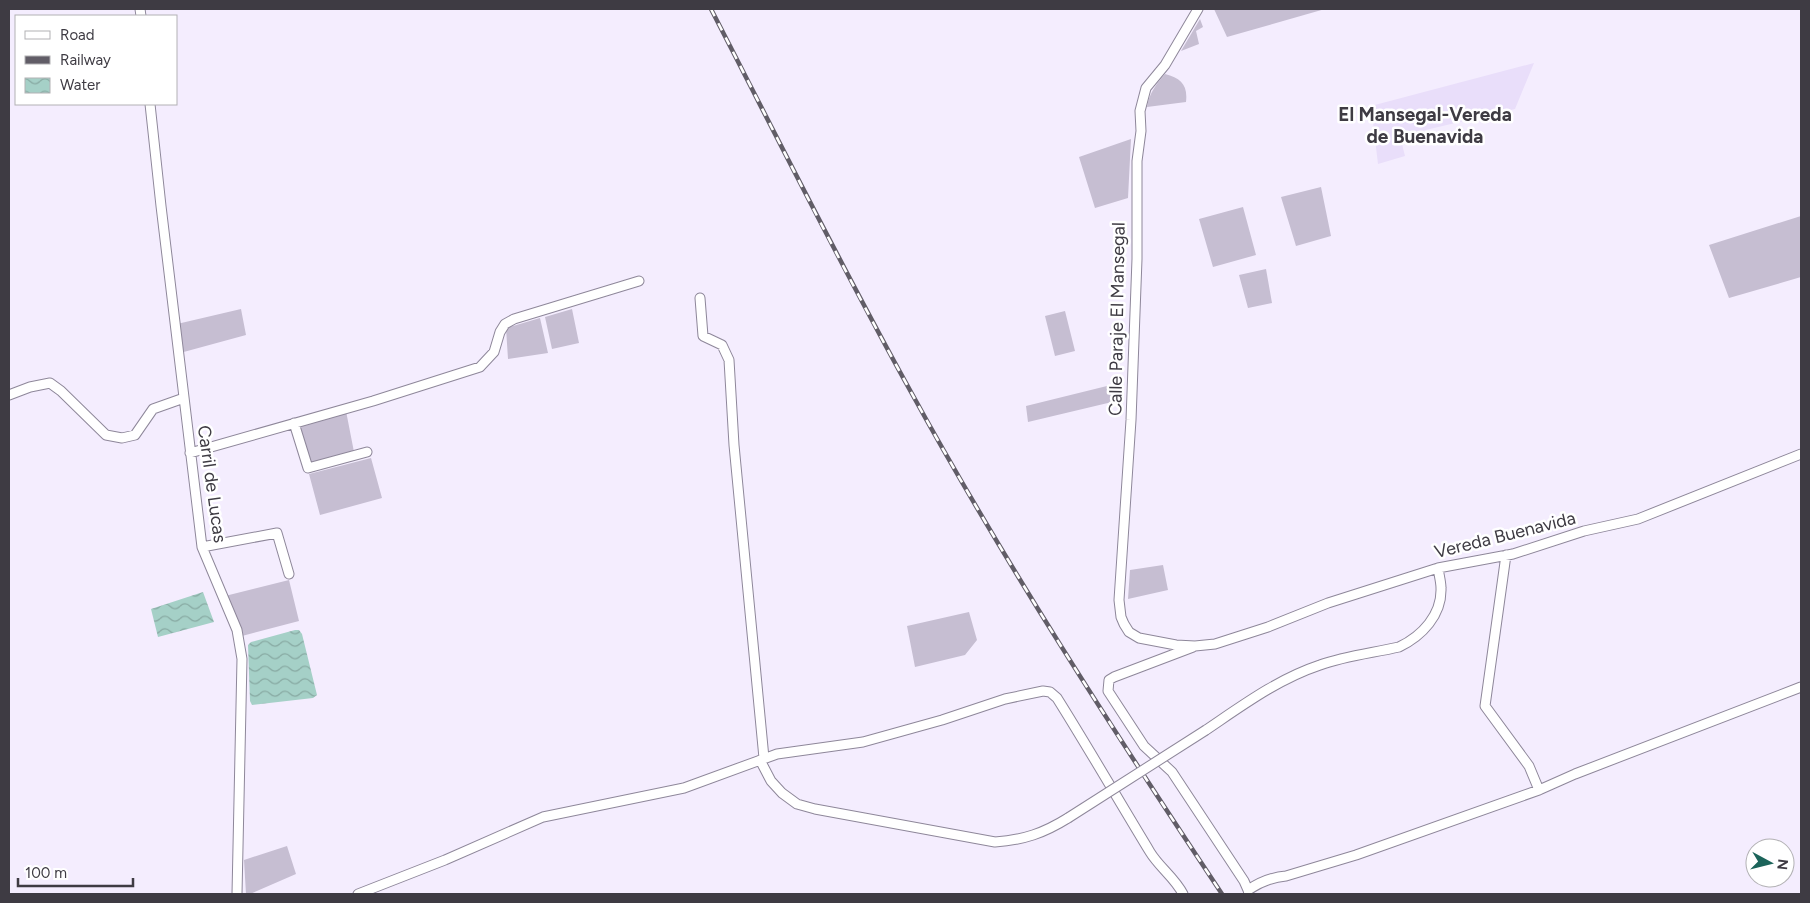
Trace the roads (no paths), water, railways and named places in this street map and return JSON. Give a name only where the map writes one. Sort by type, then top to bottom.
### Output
[{"type":"street","name":"Calle Paraje El Mansegal","points":[[1195,646],[1176,645],[1139,638],[1129,632],[1121,617],[1119,600],[1131,420],[1137,259],[1137,161],[1141,131],[1140,111],[1146,88],[1165,65],[1198,9]]},
{"type":"street","name":"Carril de Lucas","points":[[150,105],[202,547],[237,630],[241,646],[237,894]]},
{"type":"street","points":[[190,453],[373,401],[480,367],[494,352],[500,332],[505,324],[514,319],[639,282]]},
{"type":"street","points":[[700,298],[703,336],[722,345],[729,360],[734,445],[762,759],[771,781],[782,793],[797,804],[815,809],[995,842],[1012,841],[1048,831],[1262,692],[1321,664],[1399,646],[1411,641],[1429,625],[1438,610],[1441,589],[1438,568]]},
{"type":"street","points":[[9,395],[30,387],[50,383],[61,390],[106,435],[122,438],[135,435],[153,409],[184,398]]},
{"type":"street","points":[[294,423],[308,468],[367,452]]},
{"type":"street","name":"Vereda Buenavida","points":[[1195,646],[1215,644],[1268,627],[1328,603],[1438,568],[1506,555],[1584,531],[1638,519],[1801,454]]},
{"type":"street","points":[[202,547],[277,533],[289,574]]},
{"type":"street","points":[[1506,555],[1485,706],[1529,766],[1539,790]]},
{"type":"street","points":[[1195,646],[1114,677],[1109,680],[1108,690],[1144,746],[1172,772],[1244,881],[1249,892],[1257,884],[1277,877],[1286,876],[1356,854],[1484,811],[1584,770],[1801,687]]},
{"type":"street","points":[[358,894],[445,860],[543,817],[684,788],[762,759],[790,751],[863,742],[1033,692],[1050,692],[1057,698],[1152,855],[1177,884],[1183,894]]},
{"type":"water","points":[[203,592],[214,622],[158,637],[151,609]]},
{"type":"water","points":[[299,630],[302,634],[317,695],[313,698],[252,705],[250,701],[248,645],[251,642]]},
{"type":"railway","points":[[711,9],[859,297],[947,457],[1061,646],[1222,894]]},
{"type":"district","name":"El Mansegal-Vereda de Buenavida","points":[[1425,125]]}]
